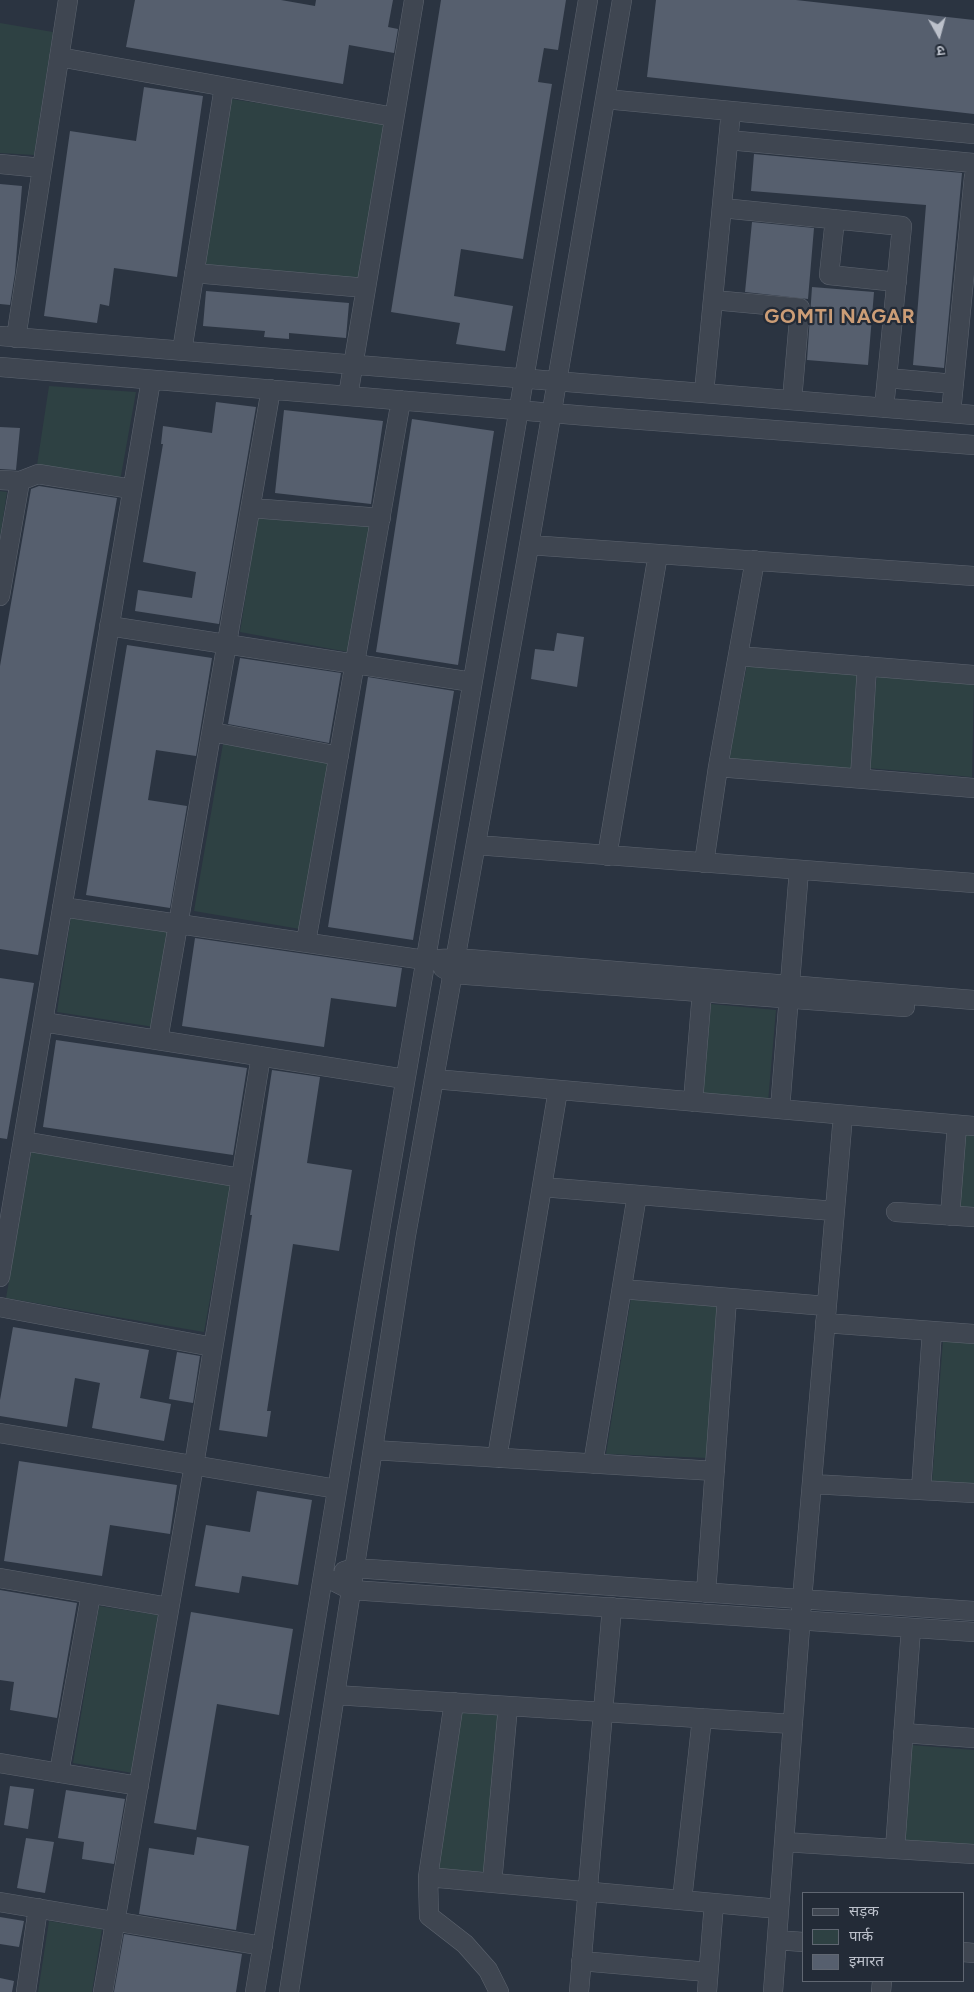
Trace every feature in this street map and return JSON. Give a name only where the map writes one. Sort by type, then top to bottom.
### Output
[{"type":"street","points":[[68,0],[42,168],[8,337],[974,415]]},
{"type":"street","points":[[348,396],[414,0]]},
{"type":"street","points":[[255,1992],[405,1078],[588,0]]},
{"type":"street","points":[[289,1992],[406,1236],[530,544],[622,0]]},
{"type":"street","points":[[59,57],[394,117]]},
{"type":"street","points":[[182,351],[224,87]]},
{"type":"street","points":[[605,99],[974,134]]},
{"type":"street","points":[[704,393],[731,111]]},
{"type":"street","points":[[728,140],[974,163]]},
{"type":"street","points":[[0,164],[42,168]]},
{"type":"street","points":[[951,414],[974,176]]},
{"type":"street","points":[[722,208],[902,226],[884,408]]},
{"type":"street","points":[[835,219],[829,275],[897,282]]},
{"type":"street","points":[[194,273],[366,288]]},
{"type":"street","points":[[713,300],[800,308],[792,400]]},
{"type":"street","points":[[0,367],[518,410],[974,445]]},
{"type":"street","points":[[887,378],[954,384]]},
{"type":"street","points":[[0,1277],[151,380]]},
{"type":"street","points":[[158,1040],[271,389]]},
{"type":"street","points":[[306,942],[402,400]]},
{"type":"street","points":[[0,480],[20,482],[38,474],[132,489]]},
{"type":"street","points":[[0,596],[20,482]]},
{"type":"street","points":[[251,508],[380,518]]},
{"type":"street","points":[[530,544],[974,576]]},
{"type":"street","points":[[608,856],[658,554]]},
{"type":"street","points":[[704,863],[718,767],[755,560]]},
{"type":"street","points":[[109,626],[472,682]]},
{"type":"street","points":[[738,656],[974,675]]},
{"type":"street","points":[[860,778],[867,666]]},
{"type":"street","points":[[212,732],[339,756]]},
{"type":"street","points":[[718,767],[974,788]]},
{"type":"street","points":[[476,845],[974,884]]},
{"type":"street","points":[[780,1110],[799,870]]},
{"type":"street","points":[[62,907],[306,942],[454,966],[702,992],[788,992],[974,1000]]},
{"type":"street","points":[[454,966],[788,992],[974,1012]]},
{"type":"street","points":[[693,1102],[702,992]]},
{"type":"street","points":[[43,1022],[405,1078]]},
{"type":"street","points":[[103,1992],[194,1466],[261,1056]]},
{"type":"street","points":[[434,1079],[966,1126],[950,1216]]},
{"type":"street","points":[[497,1458],[558,1090]]},
{"type":"street","points":[[773,1992],[800,1620],[842,1115]]},
{"type":"street","points":[[23,1141],[241,1178]]},
{"type":"street","points":[[542,1187],[834,1211]]},
{"type":"street","points":[[593,1464],[638,1195]]},
{"type":"street","points":[[896,1212],[974,1217]]},
{"type":"street","points":[[622,1289],[727,1298],[932,1331],[974,1334]]},
{"type":"street","points":[[706,1593],[727,1298]]},
{"type":"street","points":[[0,1308],[213,1347]]},
{"type":"street","points":[[921,1490],[932,1331]]},
{"type":"street","points":[[0,1433],[337,1489]]},
{"type":"street","points":[[373,1450],[715,1471]]},
{"type":"street","points":[[812,1484],[974,1493]]},
{"type":"street","points":[[323,1576],[354,1568],[974,1611]]},
{"type":"street","points":[[323,1576],[351,1590],[974,1632]]},
{"type":"street","points":[[0,1578],[169,1607]]},
{"type":"street","points":[[59,1773],[91,1594]]},
{"type":"street","points":[[579,1992],[612,1607]]},
{"type":"street","points":[[895,1849],[911,1628]]},
{"type":"street","points":[[335,1695],[793,1724]]},
{"type":"street","points":[[454,1702],[428,1877],[429,1916],[465,1944],[488,1970],[499,1992]]},
{"type":"street","points":[[492,1883],[508,1706]]},
{"type":"street","points":[[682,1900],[702,1718]]},
{"type":"street","points":[[903,1733],[974,1738]]},
{"type":"street","points":[[0,1763],[139,1786]]},
{"type":"street","points":[[784,1842],[974,1854]]},
{"type":"street","points":[[428,1877],[779,1909]]},
{"type":"street","points":[[0,1902],[263,1946]]},
{"type":"street","points":[[707,1992],[714,1903]]},
{"type":"street","points":[[26,1992],[38,1908]]},
{"type":"street","points":[[777,1940],[802,1942]]},
{"type":"street","points":[[582,1961],[708,1972]]},
{"type":"green space","points":[[0,23],[53,32],[34,155],[0,153]]},
{"type":"green space","points":[[231,99],[385,122],[358,279],[204,264]]},
{"type":"green space","points":[[49,386],[136,392],[120,481],[37,465]]},
{"type":"green space","points":[[0,491],[7,492],[0,538]]},
{"type":"green space","points":[[258,516],[372,524],[348,652],[240,632]]},
{"type":"green space","points":[[747,665],[858,673],[853,770],[729,759]]},
{"type":"green space","points":[[877,674],[974,682],[972,777],[868,768]]},
{"type":"green space","points":[[223,744],[328,762],[300,929],[194,911]]},
{"type":"green space","points":[[71,916],[169,931],[154,1027],[57,1012]]},
{"type":"green space","points":[[711,1004],[776,1010],[768,1102],[703,1096]]},
{"type":"green space","points":[[964,1135],[974,1135],[974,1211],[958,1210]]},
{"type":"green space","points":[[32,1148],[231,1183],[204,1332],[6,1298]]},
{"type":"green space","points":[[631,1298],[718,1304],[709,1458],[606,1454]]},
{"type":"green space","points":[[943,1340],[974,1342],[974,1485],[932,1482]]},
{"type":"green space","points":[[99,1606],[158,1615],[133,1773],[73,1763]]},
{"type":"green space","points":[[461,1713],[501,1715],[487,1872],[437,1869]]},
{"type":"green space","points":[[911,1745],[974,1750],[974,1846],[904,1841]]},
{"type":"green space","points":[[49,1921],[102,1929],[92,1992],[38,1992]]},
{"type":"building","points":[[135,0],[281,0],[315,6],[316,0],[393,0],[388,27],[398,29],[394,53],[349,45],[343,84],[126,47]]},
{"type":"building","points":[[441,0],[566,0],[558,50],[544,48],[538,82],[552,84],[523,259],[461,249],[454,296],[513,306],[505,351],[456,344],[460,323],[391,312]]},
{"type":"building","points":[[656,0],[796,0],[974,20],[974,114],[647,77]]},
{"type":"building","points":[[144,87],[203,96],[177,277],[114,268],[109,306],[100,304],[97,323],[44,316],[70,131],[136,141]]},
{"type":"building","points":[[754,154],[962,173],[944,368],[913,365],[926,205],[751,191]]},
{"type":"building","points":[[0,184],[22,186],[15,273],[10,305],[0,304]]},
{"type":"building","points":[[752,222],[814,228],[808,299],[745,292]]},
{"type":"building","points":[[812,287],[874,292],[868,365],[807,360]]},
{"type":"building","points":[[206,291],[349,303],[346,338],[289,333],[289,339],[264,337],[265,331],[203,326]]},
{"type":"building","points":[[216,402],[256,407],[219,624],[135,611],[138,590],[192,598],[196,572],[143,562],[163,444],[161,444],[163,426],[212,433]]},
{"type":"building","points":[[284,410],[383,421],[371,504],[275,493]]},
{"type":"building","points":[[412,419],[494,431],[458,665],[376,652]]},
{"type":"building","points":[[0,427],[20,428],[16,470],[0,469]]},
{"type":"building","points":[[39,486],[117,498],[38,955],[0,949],[0,666],[31,489]]},
{"type":"building","points":[[557,633],[584,637],[577,687],[531,679],[535,649],[554,651]]},
{"type":"building","points":[[127,645],[212,658],[196,756],[156,750],[148,800],[187,806],[170,908],[86,895]]},
{"type":"building","points":[[240,658],[341,673],[329,743],[228,724]]},
{"type":"building","points":[[368,677],[454,691],[413,940],[328,927]]},
{"type":"building","points":[[195,938],[402,968],[396,1007],[331,998],[324,1047],[182,1026]]},
{"type":"building","points":[[0,978],[34,983],[7,1139],[0,1138]]},
{"type":"building","points":[[56,1040],[247,1068],[233,1155],[43,1127]]},
{"type":"building","points":[[272,1070],[320,1077],[307,1163],[352,1170],[339,1251],[293,1244],[267,1411],[271,1411],[267,1437],[219,1430]]},
{"type":"building","points":[[13,1327],[149,1350],[140,1398],[171,1404],[164,1441],[92,1428],[100,1383],[75,1378],[67,1427],[0,1416],[0,1400]]},
{"type":"building","points":[[177,1352],[200,1356],[193,1403],[169,1399]]},
{"type":"building","points":[[19,1461],[177,1485],[170,1534],[110,1525],[102,1576],[4,1561]]},
{"type":"building","points":[[257,1491],[312,1500],[298,1585],[242,1576],[239,1593],[195,1586],[206,1525],[250,1532]]},
{"type":"building","points":[[0,1590],[77,1603],[57,1718],[10,1710],[14,1682],[0,1680]]},
{"type":"building","points":[[191,1612],[293,1629],[279,1715],[217,1704],[196,1830],[154,1823]]},
{"type":"building","points":[[10,1786],[34,1789],[28,1829],[4,1825]]},
{"type":"building","points":[[66,1790],[125,1799],[114,1864],[82,1859],[84,1842],[58,1838]]},
{"type":"building","points":[[197,1837],[249,1846],[236,1930],[139,1914],[149,1848],[194,1855]]},
{"type":"building","points":[[26,1838],[54,1842],[45,1893],[17,1888]]},
{"type":"building","points":[[0,1917],[24,1921],[19,1947],[0,1944]]},
{"type":"building","points":[[124,1934],[242,1954],[236,1992],[114,1992]]},
{"type":"building","points":[[0,1978],[14,1981],[12,1992],[0,1992]]},
{"type":"district","name":"GOMTI NAGAR","points":[[840,317]]}]
